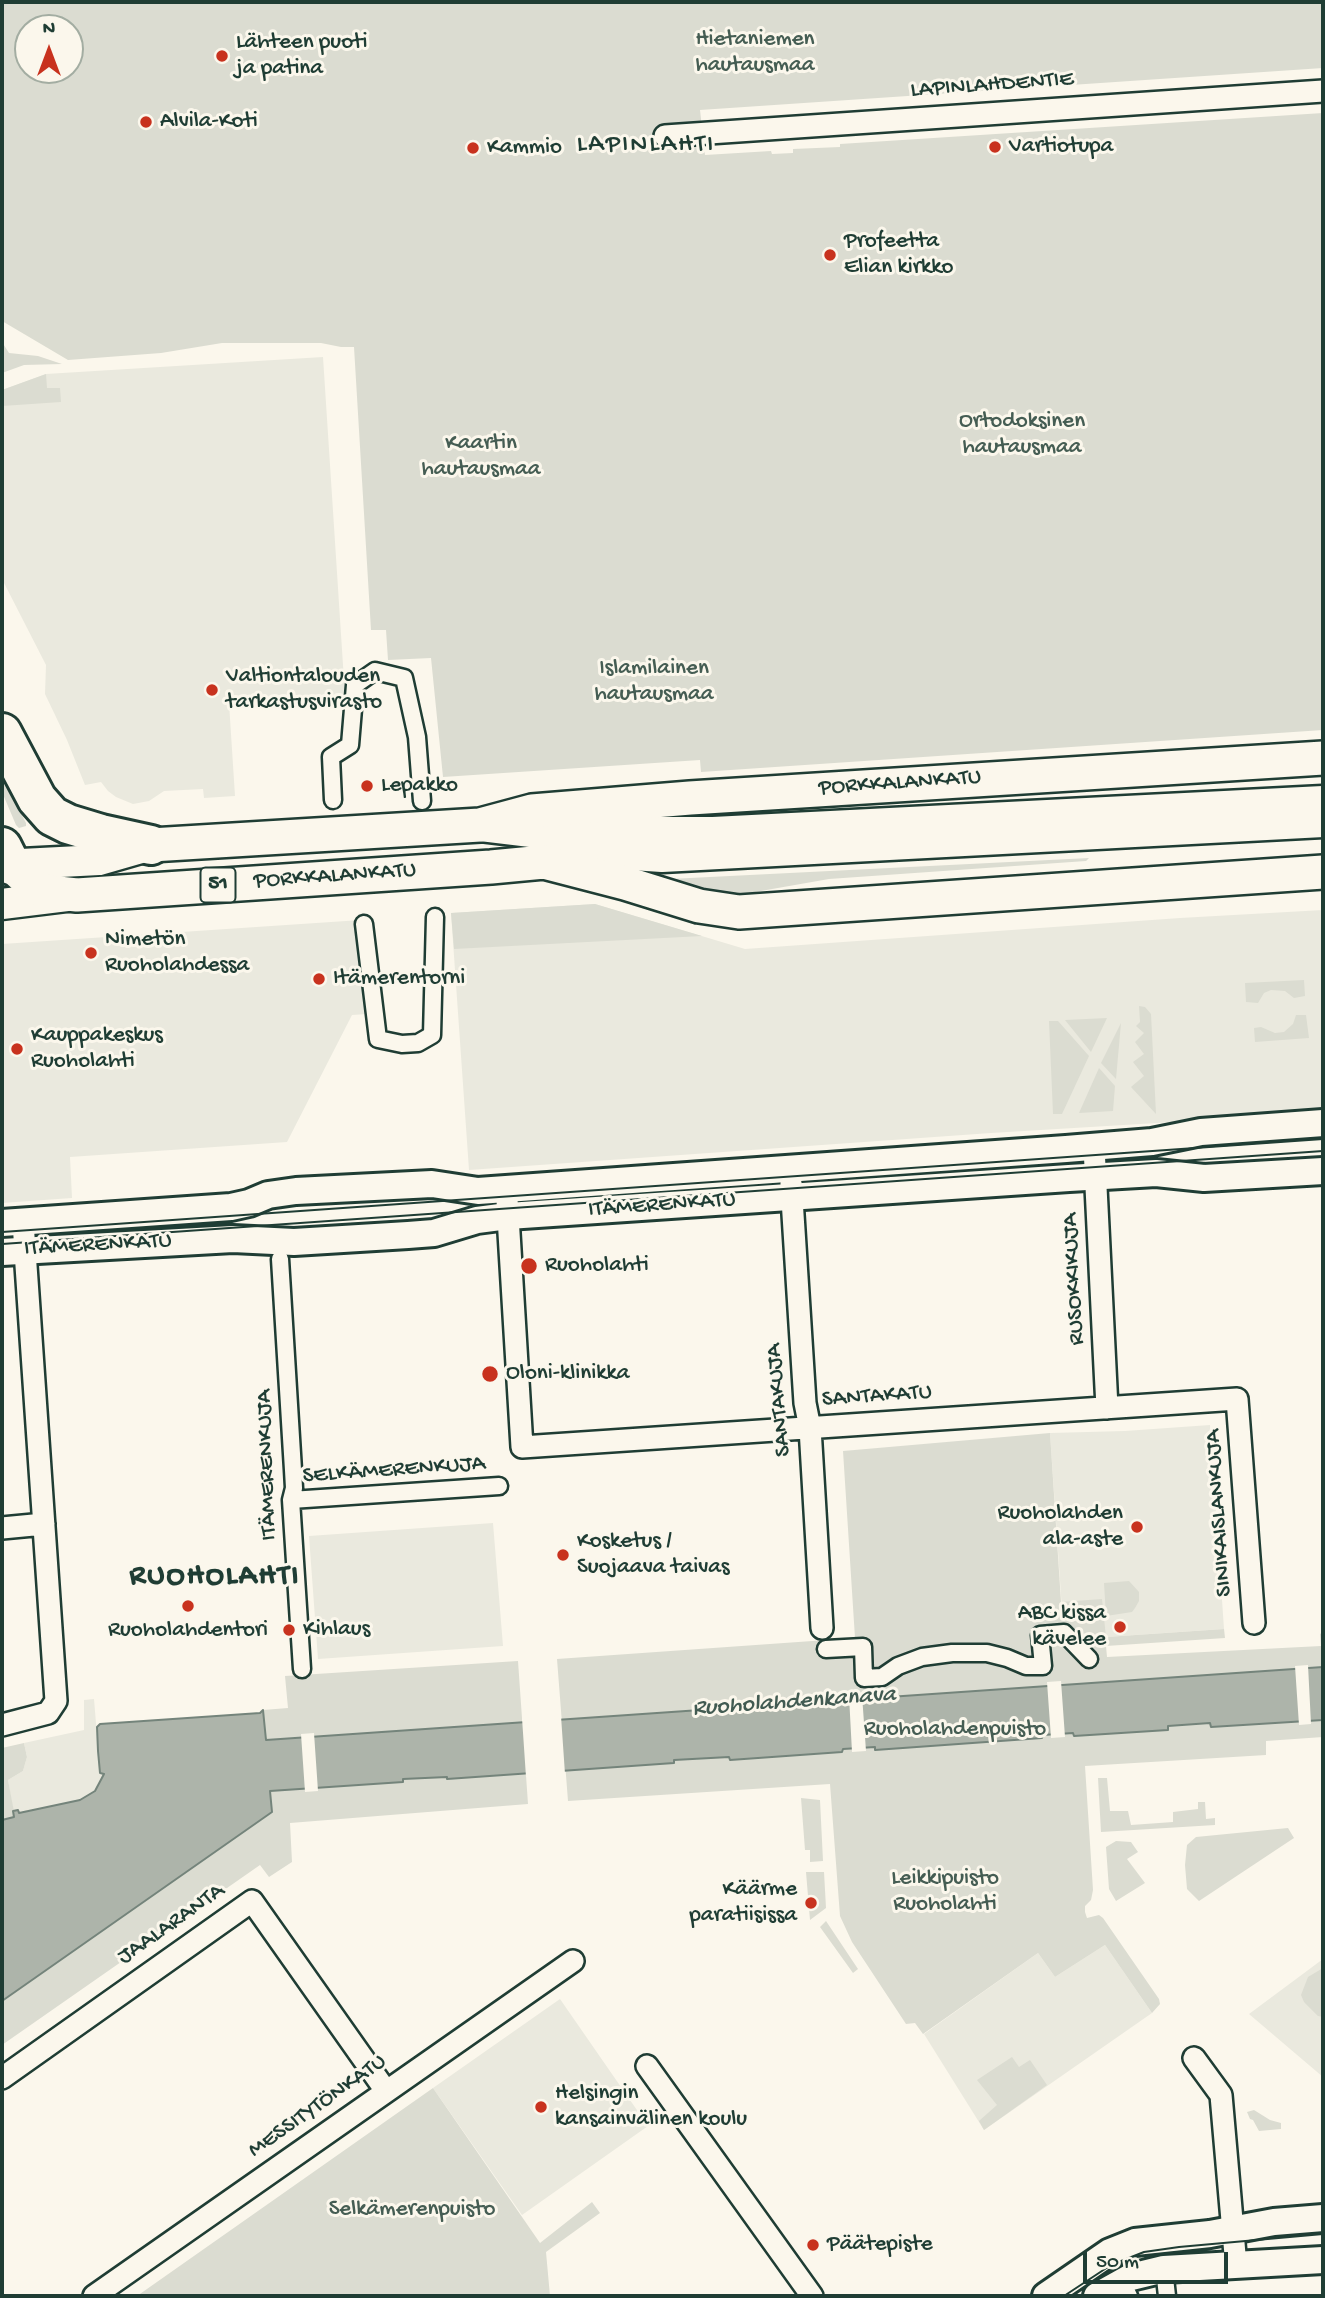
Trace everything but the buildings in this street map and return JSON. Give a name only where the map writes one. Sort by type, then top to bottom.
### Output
[{"type":"highway","name":"51","points":[[2,733],[37,799],[52,816],[90,831],[151,845]]},
{"type":"main road","name":"PORKKALANKATU","points":[[480,825],[532,811],[690,797],[1323,758]]},
{"type":"main road","name":"PORKKALANKATU","points":[[2,904],[77,895],[544,862],[603,853],[662,857],[1181,818],[1323,801]]},
{"type":"main road","name":"PORKKALANKATU","points":[[5,859],[99,860],[151,845],[480,825],[531,832],[713,832],[1181,818],[1323,821]]},
{"type":"main road","name":"51","points":[[5,859],[35,887],[48,892],[77,895]]},
{"type":"main road","name":"PORKKALANKATU","points":[[544,862],[699,906],[739,912],[1323,872]]},
{"type":"street","name":"LAPINLAHDENTIE","points":[[665,136],[1323,91]]},
{"type":"street","points":[[333,800],[331,757],[350,745],[355,685],[375,671],[404,678],[416,737],[422,801]]},
{"type":"street","points":[[364,924],[378,1039],[418,1044],[432,1035],[435,917]]},
{"type":"street","name":"ITÄMERENKATU","points":[[12,1222],[231,1207],[268,1195],[296,1191],[432,1184],[478,1191],[1094,1147],[1162,1140],[1201,1132],[1323,1123]]},
{"type":"street","name":"RUSOKKIKUJA","points":[[1094,1147],[1107,1408]]},
{"type":"street","name":"SANTAKUJA","points":[[790,1169],[822,1628]]},
{"type":"street","name":"ITÄMERENKATU","points":[[13,1251],[222,1239],[294,1242],[408,1236],[434,1233],[477,1220],[508,1216],[1156,1173],[1204,1178],[1323,1171]]},
{"type":"street","points":[[506,1188],[508,1216]]},
{"type":"street","name":"SANTAKATU","points":[[508,1216],[522,1447],[1237,1399]]},
{"type":"street","points":[[2,1725],[48,1713],[56,1701],[44,1524],[12,1222]]},
{"type":"street","name":"ITÄMERENKUJA","points":[[280,1259],[294,1479],[291,1500],[302,1669]]},
{"type":"street","name":"SINIKAISLANKUJA","points":[[1237,1399],[1254,1622]]},
{"type":"street","name":"SELKÄMERENKUJA","points":[[291,1500],[499,1486]]},
{"type":"street","points":[[2,1528],[44,1524]]},
{"type":"street","points":[[826,1649],[863,1647],[864,1678],[882,1677],[898,1666],[922,1657],[952,1653],[987,1653],[1026,1666],[1043,1666],[1040,1634],[1064,1633],[1087,1659]]},
{"type":"street","name":"JAALARANTA","points":[[2,2078],[252,1902],[386,2091]]},
{"type":"street","name":"MESSITYTÖNKATU","points":[[94,2296],[573,1961]]},
{"type":"street","points":[[1194,2058],[1222,2095],[1236,2266]]},
{"type":"street","points":[[647,2066],[812,2296]]},
{"type":"street","points":[[1046,2296],[1123,2246],[1150,2239],[1210,2234],[1274,2222],[1323,2218]]},
{"type":"street","points":[[1099,2295],[1131,2277],[1164,2269],[1323,2260]]},
{"type":"street","points":[[1164,2269],[1167,2296]]},
{"type":"shaded area","points":[[323,357],[345,696],[229,703],[235,796],[204,798],[203,789],[164,791],[149,801],[133,804],[116,797],[101,782],[85,785],[45,694],[46,665],[2,579],[2,390],[46,374]]},
{"type":"shaded area","points":[[595,904],[745,949],[1323,910],[1323,1113],[991,1133],[469,1170],[451,913]]},
{"type":"shaded area","points":[[361,920],[367,1014],[352,1015],[287,1142],[70,1157],[72,1198],[2,1203],[2,944]]},
{"type":"shaded area","name":"Ruoholahden ala-aste","points":[[1210,1425],[1224,1629],[1105,1637],[1062,1610],[1050,1433]]},
{"type":"shaded area","points":[[493,1523],[503,1646],[318,1659],[309,1536]]},
{"type":"shaded area","points":[[1323,1667],[1323,1720],[1211,1727],[1210,1723],[1168,1726],[1168,1730],[1074,1736],[1073,1733],[1043,1735],[1042,1738],[875,1750],[875,1747],[843,1749],[842,1752],[730,1760],[729,1757],[674,1760],[674,1763],[447,1779],[403,1779],[403,1782],[270,1791],[272,1812],[2,2001],[2,1820],[14,1817],[13,1811],[18,1810],[19,1813],[80,1800],[95,1791],[104,1774],[100,1773],[98,1751],[97,1727],[100,1724],[260,1713],[263,1710],[266,1740]]},
{"type":"shaded area","points":[[94,1699],[100,1772],[104,1773],[95,1791],[80,1800],[18,1813],[17,1810],[13,1811],[8,1780],[23,1771],[27,1757],[24,1743],[84,1730],[84,1700]]},
{"type":"shaded area","points":[[1105,1945],[1152,2013],[984,2130],[924,2034],[1038,1953],[1055,1977]]},
{"type":"shaded area","points":[[1323,1959],[1323,2077],[1249,2014]]},
{"type":"shaded area","name":"Helsingin kansainvälinen koulu","points":[[560,1999],[648,2126],[522,2215],[433,2088]]},
{"type":"green space","points":[[2,2],[1323,2],[1323,68],[700,110],[705,155],[771,151],[772,154],[793,153],[793,149],[840,147],[840,144],[1323,113],[1323,730],[701,772],[700,760],[443,777],[431,658],[388,660],[386,630],[371,630],[354,347],[321,343],[222,343],[161,353],[68,360],[2,321]]},
{"type":"green space","points":[[2,342],[9,353],[38,356],[62,364],[24,365],[2,373]]},
{"type":"green space","points":[[46,374],[47,388],[60,388],[61,402],[2,406],[2,390]]},
{"type":"green space","points":[[2,777],[26,826],[19,828],[16,825],[2,792]]},
{"type":"green space","points":[[1089,858],[1086,861],[829,879],[738,895],[719,894],[670,879]]},
{"type":"green space","points":[[595,904],[702,936],[454,949],[451,913]]},
{"type":"green space","points":[[1304,980],[1305,996],[1294,998],[1285,991],[1271,990],[1264,993],[1258,1003],[1246,1002],[1245,983]]},
{"type":"green space","points":[[1139,1006],[1145,1007],[1151,1014],[1156,1114],[1131,1087],[1144,1076],[1133,1062],[1144,1054],[1135,1042],[1144,1033],[1136,1026],[1140,1022]]},
{"type":"green space","points":[[1296,1015],[1306,1015],[1309,1038],[1255,1042],[1254,1028],[1261,1027],[1275,1033],[1284,1032],[1293,1024]]},
{"type":"green space","points":[[1107,1018],[1091,1052],[1065,1020]]},
{"type":"green space","points":[[1049,1021],[1058,1021],[1089,1056],[1062,1114],[1053,1114]]},
{"type":"green space","points":[[1121,1023],[1116,1079],[1101,1063]]},
{"type":"green space","points":[[1099,1068],[1115,1086],[1113,1111],[1079,1113]]},
{"type":"green space","name":"Ruoholahdenpuisto","points":[[1050,1433],[1061,1602],[1102,1599],[1106,1637],[1224,1629],[1225,1638],[1106,1646],[1107,1657],[1321,1646],[1320,1634],[1323,1632],[1323,1737],[1266,1741],[1266,1755],[1085,1766],[1093,1890],[1085,1912],[1087,1918],[1099,1915],[1103,1918],[1159,1999],[1160,2004],[1152,2013],[1105,1945],[1055,1977],[1038,1953],[923,2034],[915,2023],[906,2024],[852,1942],[840,1916],[830,1784],[568,1801],[557,1659],[855,1638],[843,1451]]},
{"type":"green space","points":[[1129,1581],[1139,1592],[1139,1601],[1135,1608],[1132,1612],[1106,1616],[1104,1583]]},
{"type":"green space","points":[[518,1661],[528,1804],[290,1823],[292,1862],[269,1877],[260,1865],[2,2045],[2,2001],[272,1812],[263,1710],[288,1708],[285,1676]]},
{"type":"green space","points":[[24,1743],[27,1757],[23,1771],[8,1780],[15,1817],[2,1820],[2,1748]]},
{"type":"green space","points":[[1098,1778],[1107,1778],[1110,1811],[1128,1811],[1131,1825],[1173,1822],[1173,1812],[1198,1809],[1198,1802],[1205,1802],[1206,1819],[1215,1818],[1215,1825],[1101,1832]]},
{"type":"green space","points":[[801,1798],[820,1800],[823,1861],[810,1862],[810,1850],[805,1850]]},
{"type":"green space","points":[[1288,1828],[1294,1838],[1199,1901],[1187,1889],[1187,1845],[1196,1837]]},
{"type":"green space","points":[[1116,1841],[1131,1842],[1138,1852],[1127,1859],[1145,1883],[1116,1901],[1109,1889],[1106,1847]]},
{"type":"green space","points":[[806,1872],[824,1872],[826,1908],[810,1920]]},
{"type":"green space","points":[[826,1921],[858,1969],[853,1973],[820,1927]]},
{"type":"green space","points":[[1323,1968],[1323,2017],[1318,2016],[1304,2002],[1301,1995],[1308,1977]]},
{"type":"green space","points":[[1012,2057],[1019,2067],[1030,2060],[1047,2085],[984,2130],[979,2121],[997,2105],[977,2080]]},
{"type":"green space","name":"Selkämerenpuisto","points":[[433,2088],[540,2243],[592,2202],[600,2213],[546,2252],[550,2296],[137,2296]]},
{"type":"green space","points":[[1254,2110],[1281,2123],[1281,2129],[1259,2131],[1247,2112]]},
{"type":"pier","points":[[1308,1665],[1311,1724],[1299,1725],[1295,1666]]},
{"type":"pier","points":[[1061,1681],[1065,1737],[1051,1738],[1047,1682]]},
{"type":"pier","points":[[862,1695],[866,1751],[852,1752],[849,1696]]},
{"type":"pier","points":[[561,1716],[565,1774],[526,1777],[522,1718]]},
{"type":"pier","points":[[314,1733],[318,1791],[305,1792],[301,1734]]},
{"type":"tram line","points":[[2,1232],[1323,1139]]},
{"type":"tram line","points":[[2,1244],[1323,1151]]},
{"type":"tram line","points":[[1064,2296],[1111,2265],[1144,2252],[1323,2234]]},
{"type":"place","name":"Lähteen puoti ja patina","points":[[222,56]]},
{"type":"place","name":"Alvila-Koti","points":[[146,122]]},
{"type":"place","name":"Vartiotupa","points":[[995,147]]},
{"type":"place","name":"Kammio","points":[[473,148]]},
{"type":"place","name":"Profeetta Elian kirkko","points":[[830,255]]},
{"type":"place","name":"Valtiontalouden tarkastusvirasto","points":[[212,690]]},
{"type":"place","name":"Lepakko","points":[[367,786]]},
{"type":"place","name":"Nimetön Ruoholahdessa","points":[[91,953]]},
{"type":"place","name":"Itämerentorni","points":[[319,979]]},
{"type":"place","name":"Kauppakeskus Ruoholahti","points":[[17,1049]]},
{"type":"place","name":"Ruoholahti","points":[[529,1266]]},
{"type":"place","name":"Oloni-klinikka","points":[[490,1374]]},
{"type":"place","name":"Ruoholahden ala-aste","points":[[1137,1527]]},
{"type":"place","name":"Kosketus / Suojaava taivas","points":[[563,1555]]},
{"type":"place","name":"Ruoholahdentori","points":[[188,1606]]},
{"type":"place","name":"ABC kissa kävelee","points":[[1120,1627]]},
{"type":"place","name":"Kihlaus","points":[[289,1630]]},
{"type":"place","name":"Käärme paratiisissa","points":[[811,1903]]},
{"type":"place","name":"Helsingin kansainvälinen koulu","points":[[541,2107]]},
{"type":"place","name":"Päätepiste","points":[[813,2245]]},
{"type":"district","name":"LAPINLAHTI","points":[[646,146]]},
{"type":"district","name":"RUOHOLAHTI","points":[[215,1578]]},
{"type":"park label","name":"Hietaniemen hautausmaa","points":[[755,53]]},
{"type":"park label","name":"Ortodoksinen hautausmaa","points":[[1022,435]]},
{"type":"park label","name":"Kaartin hautausmaa","points":[[481,457]]},
{"type":"park label","name":"Islamilainen hautausmaa","points":[[654,682]]},
{"type":"park label","name":"Leikkipuisto Ruoholahti","points":[[945,1892]]},
{"type":"water label","name":"Ruoholahdenkanava","points":[[794,1703]]}]
